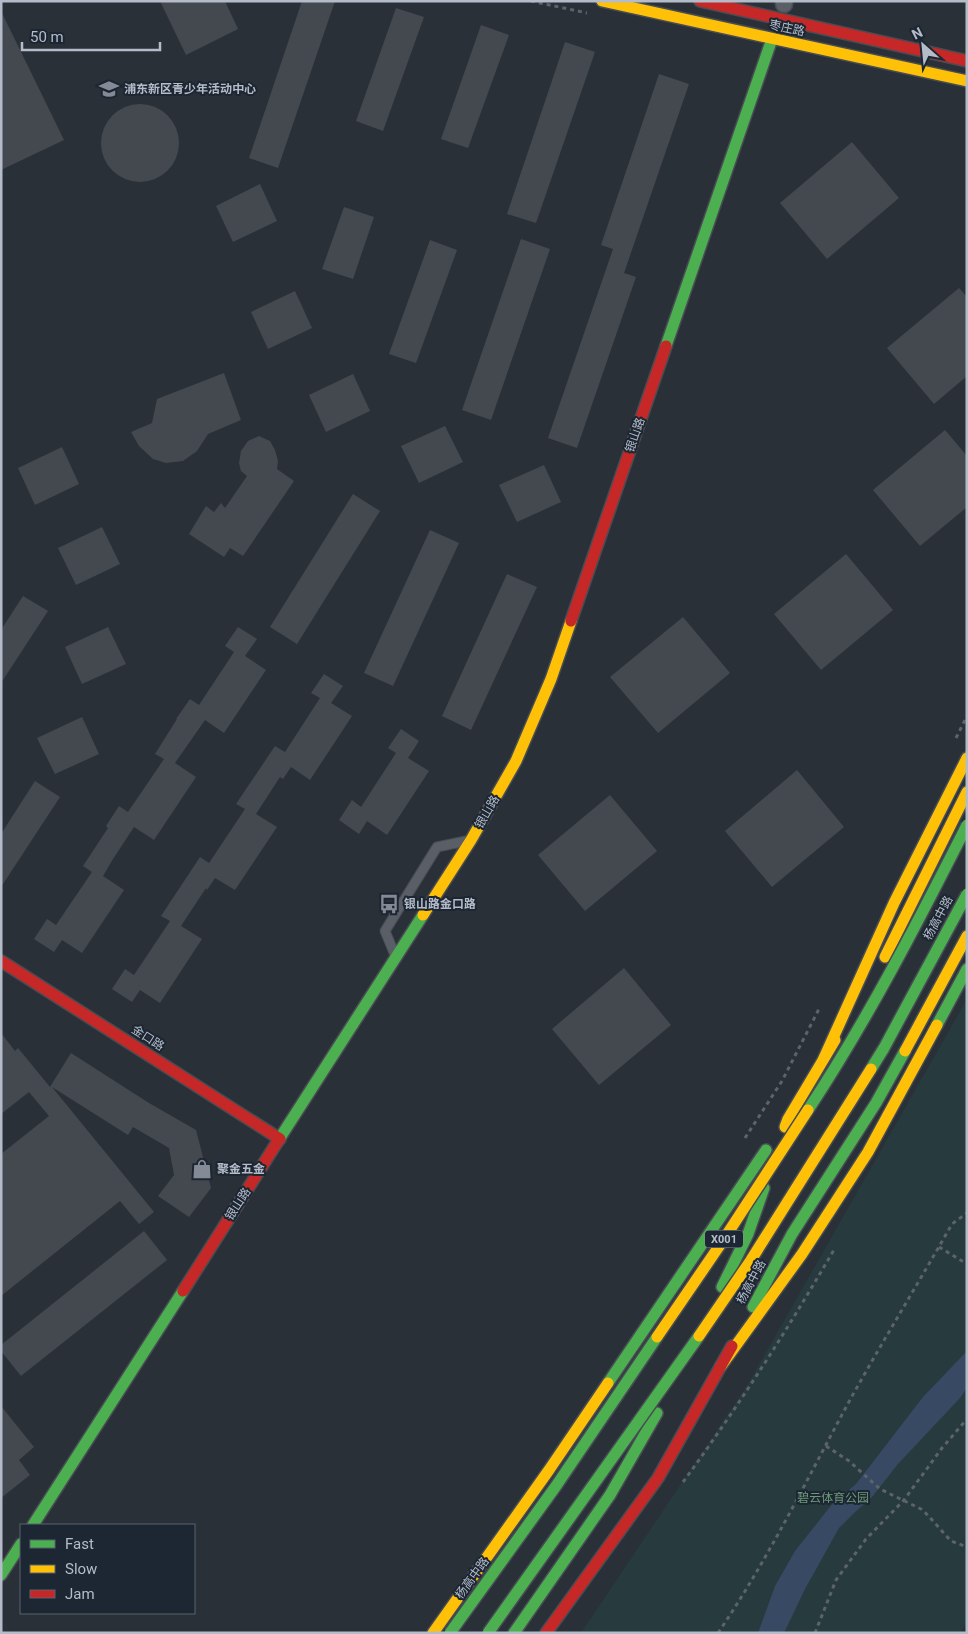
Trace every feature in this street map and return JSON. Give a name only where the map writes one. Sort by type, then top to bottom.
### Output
[{"type":"main road","name":"枣庄路","points":[[602,1],[967,81]]},
{"type":"main road","name":"枣庄路","points":[[700,1],[782,8],[967,61]]},
{"type":"main road","name":"银山路","points":[[34,1524],[471,840],[516,761],[551,679],[772,39]]},
{"type":"main road","points":[[824,1058],[894,903],[967,758]]},
{"type":"main road","name":"杨高中路","points":[[514,1633],[610,1495],[678,1379],[748,1234],[788,1119],[876,976],[967,792]]},
{"type":"main road","name":"杨高中路","points":[[450,1633],[566,1470],[722,1242],[817,1097],[914,928],[967,825]]},
{"type":"main road","name":"杨高中路","points":[[488,1633],[751,1260],[884,1048],[967,894]]},
{"type":"main road","name":"杨高中路","points":[[546,1633],[658,1478],[792,1234],[876,1103],[967,936]]},
{"type":"main road","name":"金口路","points":[[1,961],[280,1139]]},
{"type":"main road","points":[[721,1366],[802,1254],[868,1152],[967,969]]},
{"type":"main road","name":"X001","points":[[433,1633],[549,1470],[788,1119]]},
{"type":"main road","points":[[1,1575],[20,1546]]},
{"type":"street","name":"银山路","points":[[772,39],[782,8]]},
{"type":"lane","points":[[396,958],[385,931],[437,847],[471,840]]},
{"type":"path","points":[[954,742],[967,716]]},
{"type":"path","points":[[744,1140],[782,1081],[822,1003]]},
{"type":"path","points":[[718,1633],[766,1555],[891,1329],[952,1224],[967,1213]]},
{"type":"path","points":[[680,1486],[725,1425],[796,1315],[839,1241]]},
{"type":"path","points":[[939,1247],[967,1264]]},
{"type":"path","points":[[815,1633],[836,1580],[866,1539],[904,1500],[942,1448],[967,1419]]},
{"type":"path","points":[[826,1446],[862,1472],[880,1490],[923,1510],[951,1540],[967,1547]]},
{"type":"green space","name":"碧云体育公园","points":[[967,999],[967,1623],[960,1633],[581,1633],[748,1384]]},
{"type":"water","points":[[967,1351],[967,1388],[960,1398],[898,1464],[872,1497],[839,1528],[805,1589],[784,1633],[758,1633],[775,1586],[795,1551],[833,1503],[856,1484],[923,1397]]},
{"type":"building","points":[[160,1],[225,1],[238,29],[186,55]]},
{"type":"building","points":[[302,1],[335,1],[278,168],[249,158]]},
{"type":"building","points":[[396,8],[424,17],[383,131],[356,121]]},
{"type":"building","points":[[1,11],[64,140],[1,170]]},
{"type":"building","points":[[481,25],[509,35],[468,148],[441,139]]},
{"type":"building","points":[[565,42],[595,52],[536,223],[507,214]]},
{"type":"building","points":[[659,74],[689,84],[624,273],[636,277],[577,448],[548,438],[613,249],[601,245]]},
{"type":"building","points":[[132,104],[148,104],[162,110],[173,121],[179,135],[179,151],[173,165],[162,176],[148,182],[132,182],[118,176],[107,165],[101,151],[101,135],[107,121],[118,110]]},
{"type":"building","points":[[852,142],[899,198],[827,259],[780,203]]},
{"type":"building","points":[[260,184],[277,221],[233,242],[216,206]]},
{"type":"building","points":[[344,207],[374,217],[353,279],[322,269]]},
{"type":"building","points":[[521,239],[550,249],[491,420],[462,410]]},
{"type":"building","points":[[430,240],[457,250],[416,363],[389,354]]},
{"type":"building","points":[[959,288],[967,297],[967,376],[934,404],[887,348]]},
{"type":"building","points":[[295,291],[312,328],[268,349],[251,312]]},
{"type":"building","points":[[224,373],[241,420],[208,434],[197,451],[183,461],[166,463],[153,459],[139,446],[131,432],[152,423],[157,399]]},
{"type":"building","points":[[353,374],[370,411],[326,432],[309,395]]},
{"type":"building","points":[[445,426],[463,462],[419,483],[401,446]]},
{"type":"building","points":[[945,430],[967,456],[967,507],[920,546],[873,490]]},
{"type":"building","points":[[259,436],[270,441],[275,450],[278,461],[277,469],[294,481],[243,556],[230,548],[224,557],[189,534],[206,506],[214,512],[221,503],[225,508],[247,476],[241,471],[239,463],[241,451],[248,441]]},
{"type":"building","points":[[62,447],[79,484],[35,505],[18,468]]},
{"type":"building","points":[[544,465],[561,502],[517,522],[499,485]]},
{"type":"building","points":[[353,494],[380,511],[297,644],[270,627]]},
{"type":"building","points":[[102,527],[120,564],[76,585],[58,548]]},
{"type":"building","points":[[430,530],[459,543],[393,686],[364,673]]},
{"type":"building","points":[[846,554],[893,610],[821,670],[774,614]]},
{"type":"building","points":[[507,574],[537,587],[471,730],[442,716]]},
{"type":"building","points":[[23,596],[48,611],[1,683],[1,630]]},
{"type":"building","points":[[683,617],[730,673],[658,733],[610,677]]},
{"type":"building","points":[[108,627],[126,664],[82,684],[65,647]]},
{"type":"building","points":[[238,627],[257,639],[245,656],[266,670],[224,733],[205,720],[175,763],[196,777],[154,840],[134,827],[113,859],[103,876],[124,890],[82,953],[62,940],[54,952],[34,939],[47,919],[56,925],[92,872],[83,866],[108,828],[106,826],[119,806],[128,812],[164,759],[155,754],[190,699],[199,705],[234,652],[225,646]]},
{"type":"building","points":[[324,674],[343,686],[331,703],[352,716],[310,780],[291,767],[283,779],[280,777],[256,814],[277,827],[235,890],[215,878],[207,890],[206,888],[181,926],[202,939],[160,1003],[140,990],[132,1002],[112,989],[125,969],[134,975],[170,921],[161,916],[200,857],[209,863],[245,809],[236,804],[275,746],[285,752],[320,698],[311,693]]},
{"type":"building","points":[[82,717],[99,754],[55,774],[37,738]]},
{"type":"building","points":[[401,729],[419,741],[408,758],[429,771],[387,835],[367,821],[359,834],[339,820],[352,800],[361,807],[396,753],[388,748]]},
{"type":"building","points":[[797,770],[844,827],[772,887],[725,831]]},
{"type":"building","points":[[35,781],[60,797],[1,887],[1,834]]},
{"type":"building","points":[[610,795],[657,851],[585,911],[538,855]]},
{"type":"building","points":[[624,968],[671,1025],[599,1085],[552,1029]]},
{"type":"building","points":[[1,1033],[15,1051],[18,1048],[50,1087],[71,1053],[149,1103],[196,1130],[211,1188],[189,1217],[158,1196],[174,1175],[169,1148],[133,1127],[128,1135],[52,1087],[154,1212],[139,1224],[120,1201],[1,1296],[1,1154],[49,1116],[29,1092],[1,1114]]},
{"type":"building","points":[[144,1231],[167,1260],[21,1376],[1,1351],[1,1345]]},
{"type":"building","points":[[1,1406],[34,1447],[19,1460],[30,1475],[1,1498]]},
{"type":"traffic: fast","points":[[666,346],[772,39]]},
{"type":"traffic: fast","points":[[808,1110],[872,1005],[967,825]]},
{"type":"traffic: fast","points":[[871,1069],[967,894]]},
{"type":"traffic: fast","points":[[278,1141],[423,915]]},
{"type":"traffic: fast","points":[[937,1025],[967,969]]},
{"type":"traffic: fast","points":[[753,1307],[792,1234],[876,1103],[905,1051]]},
{"type":"traffic: fast","points":[[608,1383],[766,1150]]},
{"type":"traffic: fast","points":[[722,1287],[748,1234],[764,1188]]},
{"type":"traffic: fast","points":[[34,1524],[183,1291]]},
{"type":"traffic: fast","points":[[488,1633],[699,1336]]},
{"type":"traffic: fast","points":[[450,1633],[556,1486],[657,1337]]},
{"type":"traffic: fast","points":[[514,1633],[610,1495],[657,1413]]},
{"type":"traffic: fast","points":[[1,1575],[20,1546]]},
{"type":"traffic: slow","points":[[602,1],[967,81]]},
{"type":"traffic: slow","points":[[423,915],[471,840],[516,761],[551,679],[571,621]]},
{"type":"traffic: slow","points":[[824,1058],[894,903],[967,758]]},
{"type":"traffic: slow","points":[[885,957],[967,792]]},
{"type":"traffic: slow","points":[[905,1051],[967,936]]},
{"type":"traffic: slow","points":[[721,1366],[802,1254],[868,1152],[937,1025]]},
{"type":"traffic: slow","points":[[785,1127],[835,1040]]},
{"type":"traffic: slow","points":[[699,1336],[751,1260],[871,1069]]},
{"type":"traffic: slow","points":[[657,1337],[722,1242],[808,1110]]},
{"type":"traffic: slow","points":[[433,1633],[549,1470],[608,1383]]},
{"type":"traffic: jam","points":[[700,1],[967,61]]},
{"type":"traffic: jam","points":[[571,621],[666,346]]},
{"type":"traffic: jam","points":[[1,961],[280,1139]]},
{"type":"traffic: jam","points":[[183,1291],[278,1141]]},
{"type":"traffic: jam","points":[[546,1633],[658,1478],[732,1346]]},
{"type":"place","name":"浦东新区青少年活动中心","points":[[109,89]]},
{"type":"place","name":"银山路金口路","points":[[389,904]]},
{"type":"place","name":"聚金五金","points":[[202,1169]]}]
